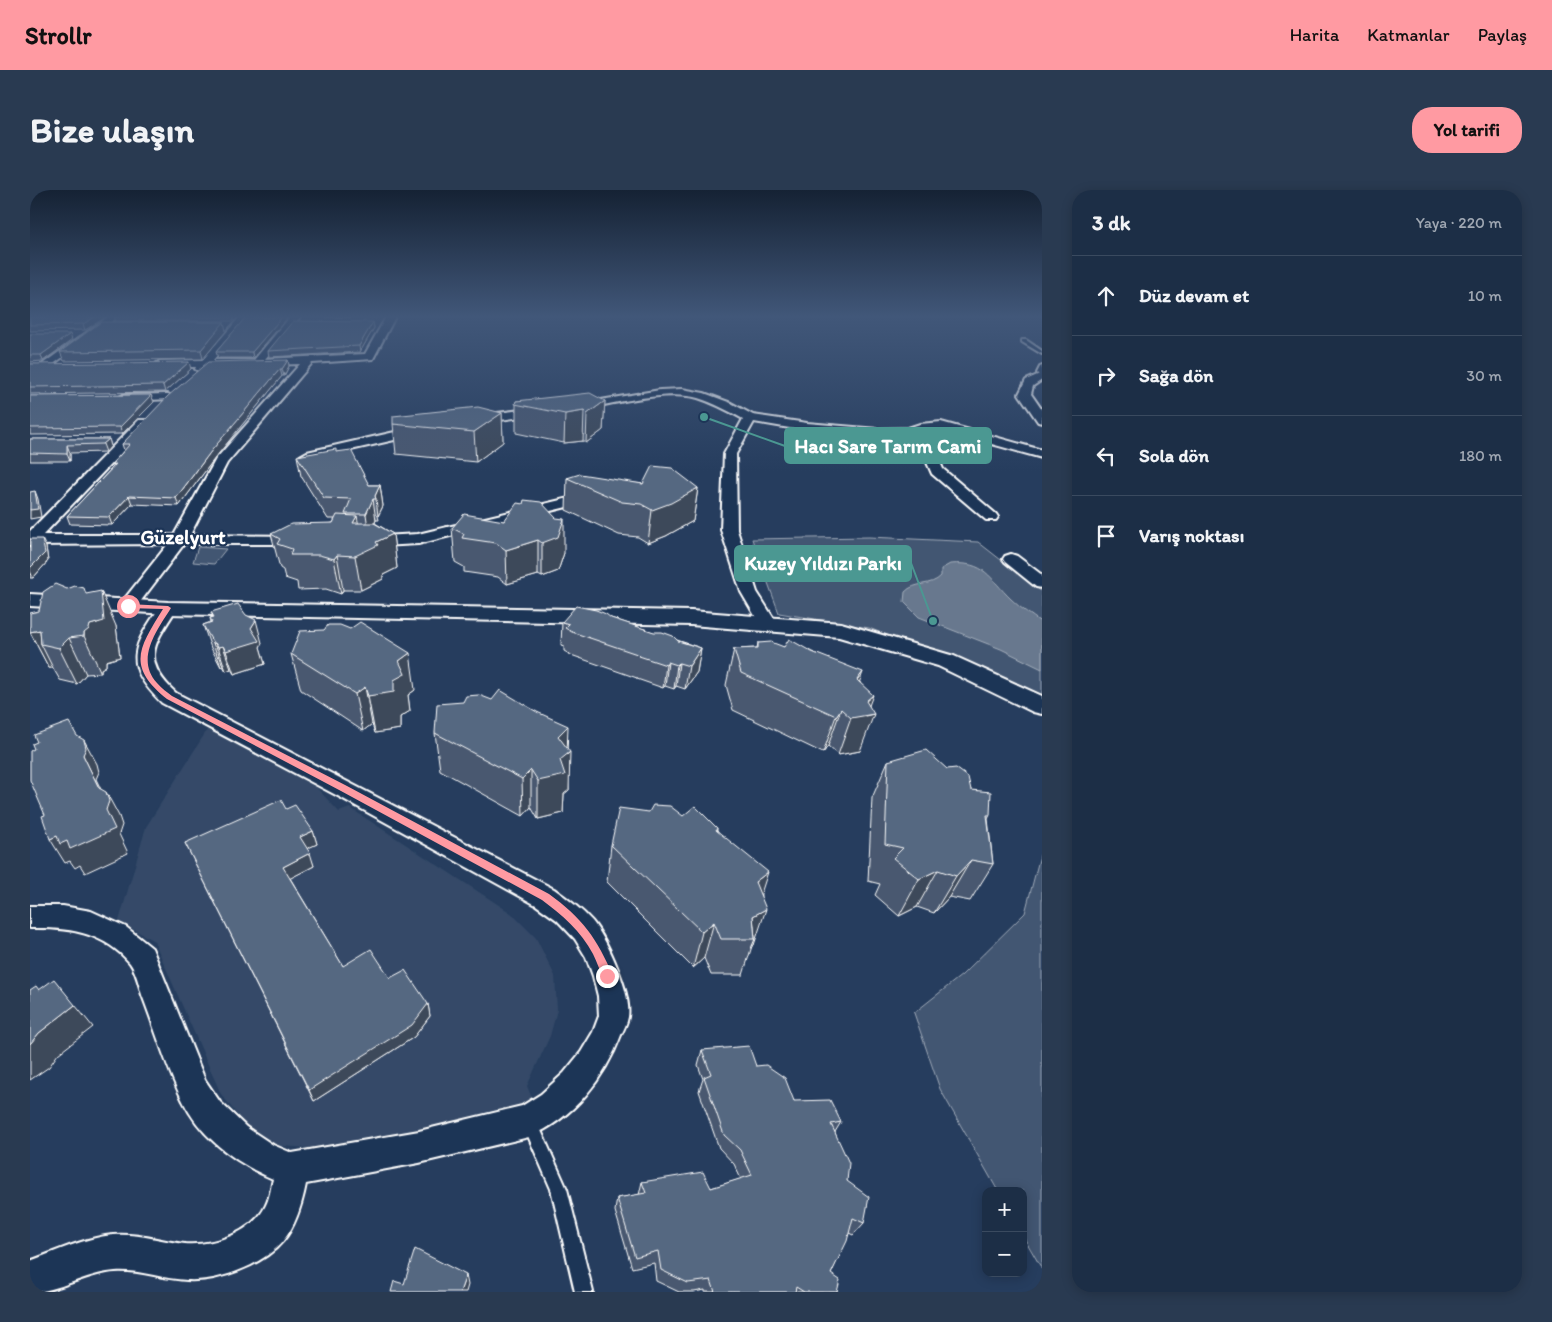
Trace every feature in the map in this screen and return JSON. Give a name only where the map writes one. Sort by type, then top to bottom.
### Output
[{"type":"street","points":[[30,378],[44,368]]},
{"type":"street","points":[[188,380],[201,368]]},
{"type":"street","points":[[128,606],[179,540],[221,462],[301,368]]},
{"type":"street","points":[[1042,376],[1032,380],[1027,385],[1025,394],[1042,419]]},
{"type":"street","points":[[461,422],[598,404],[660,393],[682,392],[700,395],[727,405],[750,418],[807,428],[850,432],[910,432],[930,426],[951,428],[1042,454]]},
{"type":"street","points":[[30,540],[171,394],[109,398]]},
{"type":"street","points":[[750,418],[730,454],[729,530],[750,592],[767,622]]},
{"type":"street","points":[[305,457],[436,426]]},
{"type":"street","points":[[910,432],[925,442],[937,471],[991,517]]},
{"type":"street","points":[[107,440],[126,440]]},
{"type":"street","points":[[353,542],[418,539],[590,497],[606,491]]},
{"type":"street","points":[[30,540],[315,541]]},
{"type":"street","points":[[1011,559],[1042,583]]},
{"type":"street","points":[[32,602],[168,608],[681,617],[767,622],[841,630],[946,661],[1042,706]]},
{"type":"street","points":[[30,917],[58,915],[85,920],[110,929],[128,942],[142,957],[194,1091],[209,1114],[234,1139],[261,1157],[292,1170],[420,1147],[529,1121],[552,1105],[575,1084],[592,1063],[604,1041],[614,1016],[607,976],[598,952],[584,931],[566,912],[545,897],[169,698],[153,685],[146,672],[143,656],[148,639],[168,608]]},
{"type":"street","points":[[30,1279],[80,1260],[114,1253],[148,1254],[185,1262],[203,1262],[231,1255],[250,1244],[278,1218],[292,1170]]},
{"type":"lane","points":[[529,1121],[559,1189],[584,1292]]},
{"type":"shaded area","points":[[869,537],[978,542],[1042,592],[1042,697],[869,628],[779,613],[752,539]]},
{"type":"shaded area","points":[[198,547],[226,549],[214,564],[193,562]]},
{"type":"shaded area","points":[[950,564],[972,565],[986,572],[1014,602],[1042,623],[1042,669],[1001,649],[919,617],[904,602],[905,592],[913,586],[933,582],[941,576],[941,569]]},
{"type":"shaded area","points":[[209,727],[316,787],[339,812],[350,808],[511,913],[536,938],[555,976],[557,1010],[550,1036],[527,1086],[538,1113],[319,1149],[260,1144],[221,1094],[154,941],[119,921],[146,827]]},
{"type":"shaded area","points":[[1042,848],[1042,1269],[1027,1243],[1027,1187],[996,1187],[940,1089],[914,1013],[962,975],[1025,913]]},
{"type":"building","points":[[30,368],[182,368],[163,385],[30,387]]},
{"type":"building","points":[[200,368],[282,368],[212,450],[176,498],[129,496],[109,517],[67,516],[116,464],[111,465],[130,444],[122,444],[168,396]]},
{"type":"building","points":[[590,393],[605,401],[587,414],[584,411],[565,414],[515,404],[516,401]]},
{"type":"building","points":[[151,395],[120,427],[30,428],[30,396]]},
{"type":"building","points":[[478,407],[502,413],[474,432],[393,424],[393,416]]},
{"type":"building","points":[[30,439],[109,439],[103,444],[67,445],[67,454],[30,453]]},
{"type":"building","points":[[336,449],[336,452],[351,450],[369,485],[380,485],[375,496],[376,499],[373,499],[366,514],[345,514],[351,499],[324,498],[297,456]]},
{"type":"building","points":[[652,466],[672,468],[698,488],[671,503],[652,510],[641,504],[622,502],[567,478],[580,474],[643,484]]},
{"type":"building","points":[[35,491],[38,509],[30,510],[30,492]]},
{"type":"building","points":[[524,500],[541,502],[556,518],[564,519],[558,537],[542,543],[538,540],[506,550],[496,543],[462,538],[464,534],[452,528],[464,514],[504,521],[517,503],[523,504]]},
{"type":"building","points":[[337,515],[357,516],[353,523],[374,523],[393,534],[376,542],[378,545],[355,556],[337,555],[334,559],[319,555],[290,555],[292,549],[277,544],[280,539],[271,534],[291,524],[333,523]]},
{"type":"building","points":[[30,539],[42,539],[45,553],[30,568]]},
{"type":"building","points":[[55,584],[67,589],[75,586],[84,588],[86,594],[101,591],[104,621],[90,625],[84,636],[69,638],[59,648],[41,644],[40,630],[30,632],[30,613],[39,611],[43,592]]},
{"type":"building","points":[[238,604],[246,615],[256,620],[251,628],[259,641],[226,651],[223,646],[218,647],[213,643],[203,625],[212,622],[210,618],[214,617],[211,612]]},
{"type":"building","points":[[576,606],[596,610],[611,618],[654,632],[662,632],[673,636],[678,641],[701,648],[689,666],[668,662],[666,665],[639,656],[565,628],[569,624],[562,622]]},
{"type":"building","points":[[360,622],[410,653],[399,661],[405,674],[394,680],[394,692],[368,696],[365,687],[355,694],[291,654],[300,631],[324,630],[328,625],[340,625],[350,629]]},
{"type":"building","points":[[789,639],[812,652],[863,672],[857,680],[873,695],[866,701],[874,714],[851,718],[841,709],[836,716],[741,673],[734,649],[758,648],[758,643],[771,642],[784,647]]},
{"type":"building","points":[[500,690],[537,712],[568,726],[558,736],[570,752],[560,760],[565,775],[538,781],[531,770],[522,779],[435,733],[437,704],[463,702],[466,696],[479,695],[492,700]]},
{"type":"building","points":[[69,722],[77,736],[84,740],[86,748],[83,755],[99,788],[106,792],[109,801],[106,810],[115,829],[70,849],[67,841],[60,844],[57,836],[50,839],[42,816],[45,815],[30,780],[30,751],[34,749],[32,744],[37,742],[34,735]]},
{"type":"building","points":[[926,750],[947,769],[956,768],[968,777],[971,790],[991,792],[990,815],[987,815],[993,864],[971,860],[956,876],[938,870],[919,879],[893,858],[903,848],[885,844],[888,761]]},
{"type":"building","points":[[281,800],[286,809],[295,805],[313,831],[300,837],[310,853],[283,867],[343,966],[371,949],[390,978],[405,970],[428,1004],[412,1025],[309,1090],[185,843]]},
{"type":"building","points":[[653,805],[670,806],[683,816],[695,806],[717,828],[716,830],[768,872],[755,882],[766,909],[753,916],[755,939],[721,939],[714,922],[702,932],[611,845],[619,808],[649,812]]},
{"type":"building","points":[[54,979],[75,1005],[39,1033],[30,1044],[30,990],[36,986],[39,990]]},
{"type":"building","points":[[749,1046],[756,1066],[766,1065],[785,1078],[794,1101],[830,1100],[841,1122],[831,1124],[849,1163],[847,1181],[869,1197],[864,1223],[853,1218],[847,1241],[831,1274],[840,1280],[837,1292],[804,1292],[796,1287],[795,1292],[715,1292],[711,1280],[688,1283],[661,1270],[658,1251],[635,1257],[617,1198],[646,1193],[642,1182],[703,1172],[711,1188],[752,1175],[740,1150],[724,1135],[704,1077],[711,1074],[702,1050]]},
{"type":"building","points":[[415,1249],[466,1275],[460,1292],[391,1292],[394,1281],[404,1284]]},
{"type":"place","name":"Hacı Sare Tarım Cami","points":[[704,417]]},
{"type":"place","name":"Kuzey Yıldızı Parkı","points":[[933,621]]},
{"type":"district","name":"Güzelyurt","points":[[183,537]]},
{"type":"route","points":[[128,606],[168,608],[148,639],[143,656],[146,672],[153,685],[169,698],[545,897],[566,912],[584,931],[598,952],[607,976]]}]
